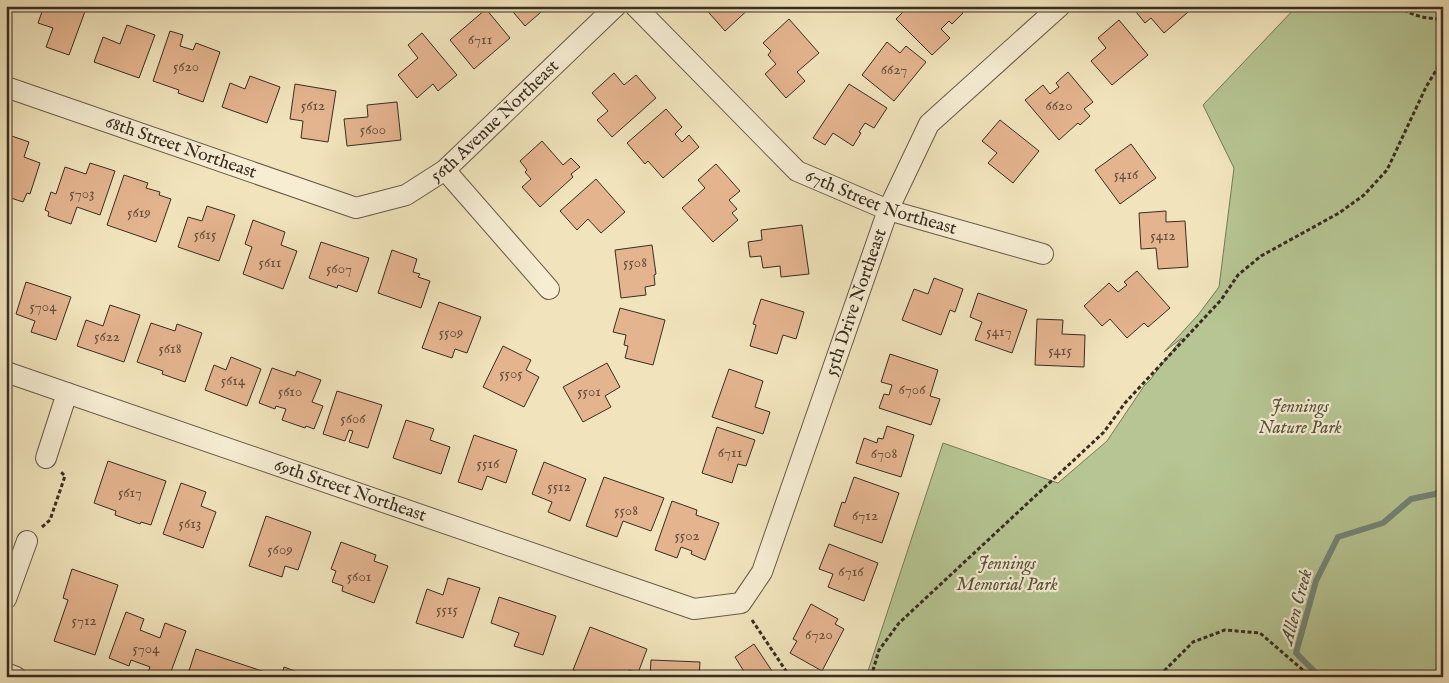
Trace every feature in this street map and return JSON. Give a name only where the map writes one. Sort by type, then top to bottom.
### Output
[{"type":"street","name":"56th Avenue Northeast","points":[[356,208],[406,195],[445,170],[616,6]]},
{"type":"street","name":"67th Street Northeast","points":[[635,6],[797,171],[888,210],[1043,254]]},
{"type":"street","name":"55th Drive Northeast","points":[[741,603],[762,572],[888,210],[929,124],[1060,6]]},
{"type":"street","name":"68th Street Northeast","points":[[6,87],[356,208]]},
{"type":"street","points":[[445,170],[549,290]]},
{"type":"street","name":"69th Street Northeast","points":[[6,372],[694,609],[741,603]]},
{"type":"street","points":[[46,458],[67,393]]},
{"type":"street","points":[[6,600],[26,541]]},
{"type":"street","points":[[6,673],[16,677]]},
{"type":"path","points":[[1399,6],[1405,12],[1433,19],[1443,19]]},
{"type":"path","points":[[871,677],[879,650],[899,623],[986,544],[1104,432],[1124,403],[1220,300],[1238,274],[1261,256],[1339,213],[1364,195],[1387,170],[1426,86],[1443,59]]},
{"type":"path","points":[[26,541],[50,520],[65,476],[46,458]]},
{"type":"path","points":[[741,603],[790,677]]},
{"type":"path","points":[[1162,677],[1165,670],[1193,642],[1225,630],[1260,633],[1311,677]]},
{"type":"green space","name":"Jennings Nature Park","points":[[1297,6],[1443,6],[1443,677],[866,677],[943,443],[1058,483],[1107,441],[1144,386],[1182,338],[1164,352],[1198,315],[1219,287],[1234,168],[1203,105]]},
{"type":"building","points":[[6,6],[14,6],[11,15],[6,14]]},
{"type":"building","points":[[44,6],[87,6],[69,55],[46,47],[53,28],[38,23]]},
{"type":"building","points":[[508,6],[548,6],[525,26]]},
{"type":"building","points":[[703,6],[752,6],[725,31]]},
{"type":"building","points":[[909,6],[956,6],[963,13],[952,24],[949,21],[941,29],[950,38],[932,55],[896,19]]},
{"type":"building","points":[[1133,6],[1195,6],[1164,33],[1151,18],[1145,23]]},
{"type":"building","points":[[486,9],[510,38],[474,69],[450,40]]},
{"type":"building","points":[[789,19],[819,53],[797,72],[805,81],[786,98],[765,74],[776,64],[768,55],[771,51],[763,43]]},
{"type":"building","points":[[1119,20],[1148,55],[1112,85],[1091,61],[1106,48],[1098,38]]},
{"type":"building","points":[[127,25],[155,35],[139,78],[94,62],[103,37],[120,44]]},
{"type":"building","points":[[170,31],[183,35],[180,46],[193,50],[196,43],[220,52],[203,102],[178,93],[179,90],[153,81]]},
{"type":"building","points":[[422,33],[457,75],[438,91],[433,84],[417,98],[398,75],[418,58],[408,45]]},
{"type":"building","points":[[887,42],[900,53],[906,46],[926,62],[894,101],[862,75]]},
{"type":"building","points":[[1068,72],[1093,102],[1084,109],[1090,116],[1080,125],[1078,123],[1059,140],[1025,100],[1043,85],[1050,94],[1059,87],[1056,83]]},
{"type":"building","points":[[614,73],[624,85],[636,75],[656,98],[612,137],[597,120],[608,111],[592,93]]},
{"type":"building","points":[[250,76],[280,87],[267,123],[222,107],[230,83],[245,89]]},
{"type":"building","points":[[295,84],[336,91],[328,142],[301,138],[303,121],[290,119]]},
{"type":"building","points":[[849,84],[887,108],[874,128],[865,123],[853,146],[833,133],[825,145],[813,138]]},
{"type":"building","points":[[397,102],[401,140],[347,146],[344,119],[368,117],[367,105]]},
{"type":"building","points":[[666,109],[682,127],[675,134],[682,142],[689,135],[699,147],[663,178],[648,161],[645,164],[627,143]]},
{"type":"building","points":[[1000,120],[1039,151],[1013,183],[988,163],[997,153],[982,141]]},
{"type":"building","points":[[6,134],[29,142],[24,157],[40,163],[30,194],[27,193],[23,202],[8,197],[11,188],[6,186]]},
{"type":"building","points":[[542,141],[563,165],[571,158],[580,167],[571,174],[573,177],[540,207],[522,187],[531,179],[520,161]]},
{"type":"building","points":[[1131,144],[1156,178],[1120,204],[1095,170]]},
{"type":"building","points":[[90,163],[115,171],[100,215],[77,207],[71,224],[48,216],[49,212],[45,210],[51,192],[56,194],[65,167],[86,174]]},
{"type":"building","points":[[716,164],[740,191],[729,200],[737,209],[732,213],[738,220],[713,242],[682,208],[705,188],[698,180]]},
{"type":"building","points":[[124,175],[148,183],[146,188],[160,192],[159,195],[171,199],[156,242],[107,225]]},
{"type":"building","points":[[596,179],[625,212],[601,233],[588,219],[577,230],[560,211]]},
{"type":"building","points":[[207,206],[235,215],[219,261],[178,247],[188,217],[202,221]]},
{"type":"building","points":[[1166,211],[1166,222],[1185,221],[1188,267],[1158,269],[1156,248],[1141,249],[1139,213]]},
{"type":"building","points":[[253,220],[285,232],[281,245],[297,251],[283,289],[243,274],[252,247],[245,244]]},
{"type":"building","points":[[802,225],[809,274],[781,277],[780,266],[763,268],[761,256],[750,257],[748,242],[762,240],[761,230]]},
{"type":"building","points":[[321,242],[369,258],[357,292],[338,285],[337,288],[309,278]]},
{"type":"building","points":[[652,245],[656,274],[654,275],[655,285],[645,287],[646,295],[621,298],[615,250]]},
{"type":"building","points":[[392,250],[417,259],[413,272],[420,274],[418,277],[430,281],[421,308],[378,293]]},
{"type":"building","points":[[1137,271],[1170,308],[1148,327],[1144,323],[1127,338],[1110,319],[1102,326],[1084,306],[1109,283],[1118,292],[1127,285],[1124,282]]},
{"type":"building","points":[[934,278],[963,289],[955,312],[950,310],[941,335],[902,320],[914,289],[928,294]]},
{"type":"building","points":[[26,282],[71,297],[56,340],[31,332],[35,321],[16,314]]},
{"type":"building","points":[[978,293],[1027,310],[1012,353],[975,340],[982,322],[970,317]]},
{"type":"building","points":[[761,299],[804,312],[796,339],[783,335],[777,354],[750,346],[756,325],[753,324]]},
{"type":"building","points":[[439,302],[481,317],[467,353],[455,349],[452,358],[422,348]]},
{"type":"building","points":[[110,305],[140,315],[124,362],[77,346],[86,320],[103,326]]},
{"type":"building","points":[[620,308],[665,320],[653,365],[625,358],[628,346],[624,345],[626,335],[613,332]]},
{"type":"building","points":[[1037,319],[1063,320],[1062,334],[1085,335],[1084,367],[1035,365]]},
{"type":"building","points":[[151,323],[175,331],[177,324],[202,333],[185,382],[162,374],[163,371],[137,362]]},
{"type":"building","points":[[503,346],[531,360],[526,370],[539,377],[524,407],[483,387]]},
{"type":"building","points":[[890,354],[938,370],[930,396],[940,399],[931,425],[879,408],[884,394],[889,395],[892,385],[881,382]]},
{"type":"building","points":[[231,357],[261,369],[247,406],[205,390],[214,365],[226,370]]},
{"type":"building","points":[[607,363],[620,387],[605,396],[611,407],[583,422],[563,387]]},
{"type":"building","points":[[272,368],[295,376],[297,371],[321,380],[312,402],[323,406],[314,429],[282,420],[286,409],[276,406],[275,409],[259,403]]},
{"type":"building","points":[[729,369],[763,381],[755,407],[770,412],[763,434],[712,417]]},
{"type":"building","points":[[337,391],[382,405],[368,448],[349,442],[353,431],[349,430],[345,441],[323,434]]},
{"type":"building","points":[[406,420],[434,429],[430,440],[450,447],[441,474],[393,458]]},
{"type":"building","points":[[887,426],[914,435],[901,477],[856,463],[864,438],[877,443],[878,438],[883,439]]},
{"type":"building","points":[[717,427],[755,440],[746,466],[738,464],[732,483],[702,473]]},
{"type":"building","points":[[474,435],[517,450],[506,483],[487,476],[482,490],[458,482]]},
{"type":"building","points":[[108,461],[166,481],[151,525],[141,522],[140,524],[115,515],[116,511],[94,503]]},
{"type":"building","points":[[544,462],[586,479],[570,521],[548,512],[552,502],[532,494]]},
{"type":"building","points":[[604,477],[664,498],[651,531],[623,521],[617,537],[586,526]]},
{"type":"building","points":[[854,477],[899,493],[882,543],[834,526],[842,502],[845,503]]},
{"type":"building","points":[[181,483],[206,492],[201,506],[216,512],[203,548],[163,534]]},
{"type":"building","points":[[672,501],[697,510],[696,515],[719,523],[705,560],[691,554],[692,551],[681,547],[677,558],[655,550]]},
{"type":"building","points":[[266,516],[311,532],[298,570],[285,566],[282,577],[249,566]]},
{"type":"building","points":[[341,542],[376,555],[374,561],[388,566],[374,603],[342,591],[343,586],[332,582],[336,571],[331,569]]},
{"type":"building","points":[[829,544],[878,563],[864,601],[828,587],[833,574],[819,569]]},
{"type":"building","points":[[72,569],[118,585],[95,655],[54,641],[68,600],[63,598]]},
{"type":"building","points":[[448,578],[480,588],[463,638],[416,623],[427,589],[443,595]]},
{"type":"building","points":[[499,597],[556,616],[543,655],[514,646],[519,633],[491,623]]},
{"type":"building","points":[[811,604],[838,619],[835,624],[844,629],[822,671],[790,653],[797,641],[793,639]]},
{"type":"building","points":[[126,612],[144,619],[140,630],[160,638],[165,623],[186,631],[169,677],[160,677],[148,672],[150,667],[131,660],[129,666],[109,658]]},
{"type":"building","points":[[590,627],[647,649],[638,673],[629,670],[626,677],[590,677],[573,670]]},
{"type":"building","points":[[754,644],[776,677],[740,677],[745,673],[735,657]]},
{"type":"building","points":[[196,649],[268,673],[267,677],[187,677]]},
{"type":"building","points":[[651,660],[700,662],[699,677],[650,677]]},
{"type":"building","points":[[284,667],[311,677],[281,677]]},
{"type":"waterway","name":"Allen Creek","points":[[1320,677],[1296,653],[1316,581],[1338,537],[1383,523],[1411,499],[1435,494],[1443,490]]},
{"type":"park label","name":"Jennings Memorial Park","points":[[1007,574]]}]
